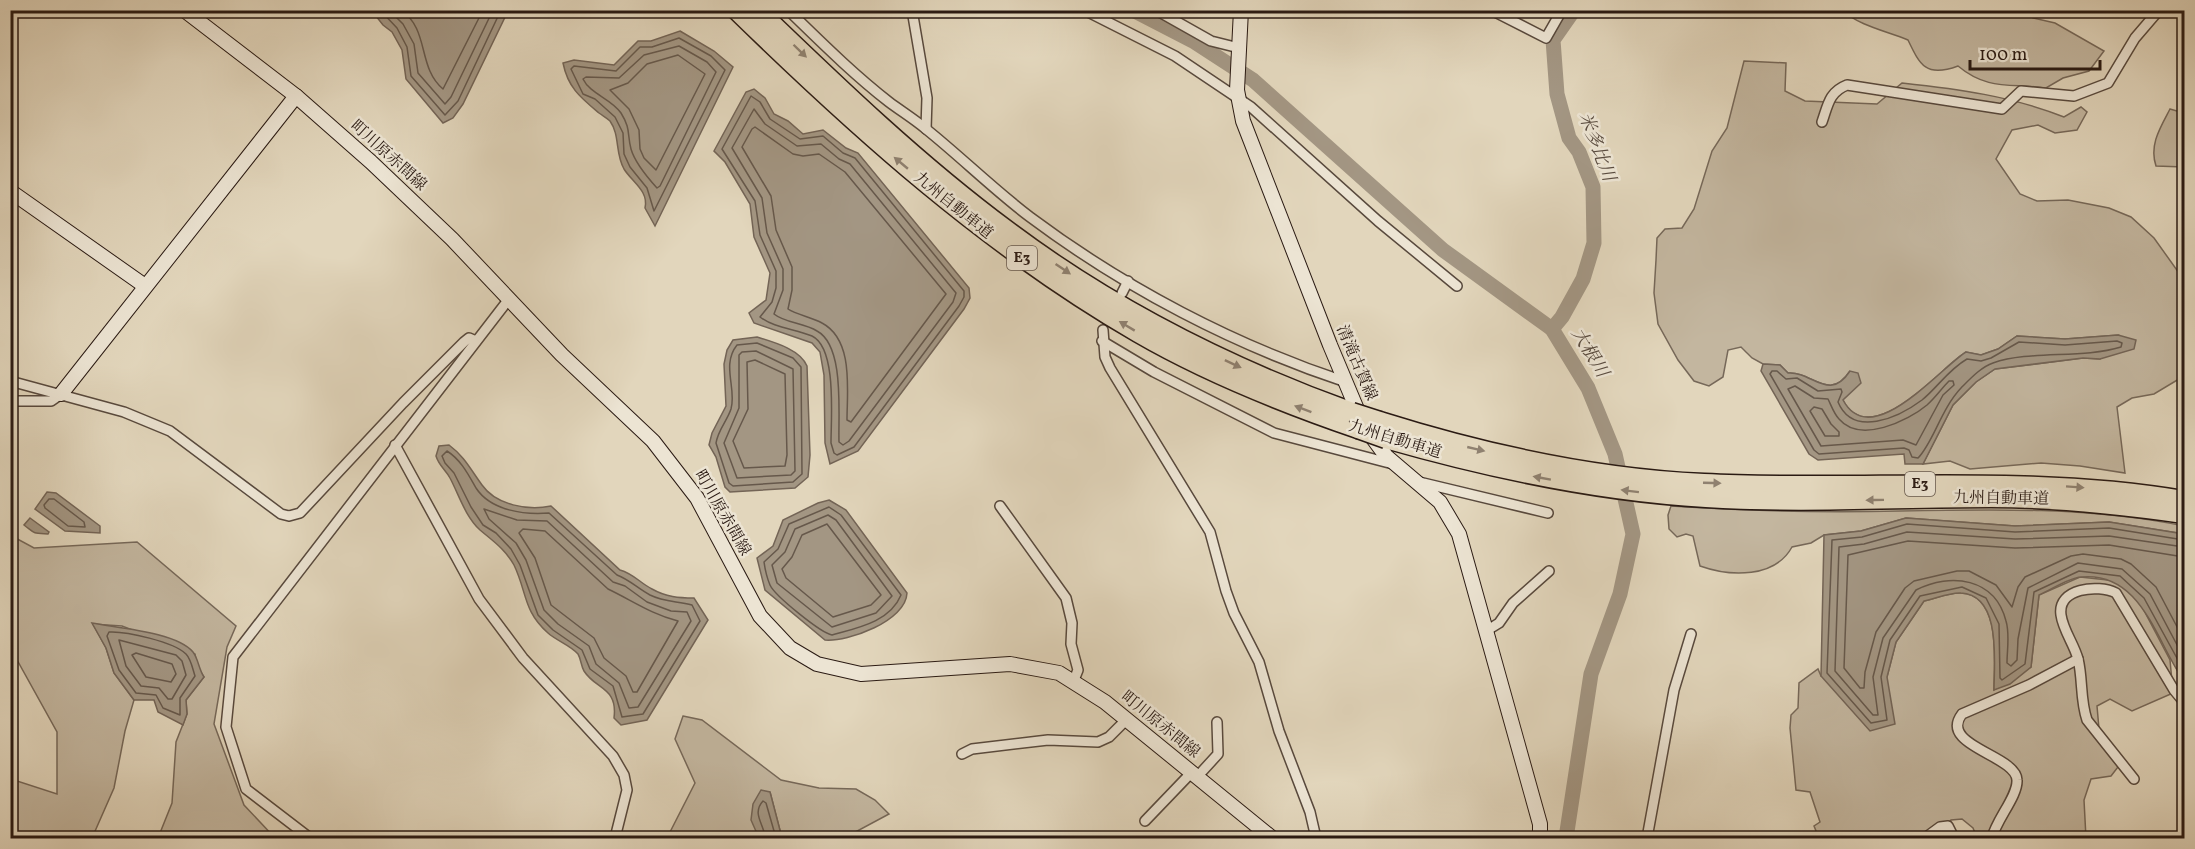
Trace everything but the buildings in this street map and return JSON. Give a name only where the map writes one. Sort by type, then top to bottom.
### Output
[{"type":"highway","name":"九州自動車道","points":[[736,10],[894,158],[1003,246],[1068,290],[1139,333],[1208,369],[1305,411],[1355,421],[1380,422],[1597,480]]},
{"type":"highway","name":"九州自動車道","points":[[758,10],[848,96],[949,184],[1008,231],[1072,275],[1138,315],[1209,353],[1355,421],[1386,439],[1464,461],[1657,487],[1815,501],[1993,498],[2103,504],[2184,514]]},
{"type":"highway","name":"九州自動車道","points":[[1657,487],[1752,484],[2044,485],[2148,493],[2184,500]]},
{"type":"main road","name":"町川原赤間線","points":[[184,10],[296,96],[421,208],[670,460],[709,518],[760,616],[790,648],[817,664],[848,672],[878,674],[1010,664],[1041,668],[1074,680],[1127,719],[1272,838]]},
{"type":"main road","name":"清滝古賀線","points":[[1241,10],[1238,95],[1243,121],[1346,382],[1369,433],[1377,447],[1440,502],[1459,534],[1539,824],[1540,838]]},
{"type":"main road","points":[[61,394],[296,96]]},
{"type":"main road","points":[[10,191],[145,286]]},
{"type":"street","points":[[788,10],[835,56],[1030,217],[1128,281],[1185,314],[1285,362],[1346,382]]},
{"type":"street","points":[[912,10],[927,98],[926,129]]},
{"type":"street","points":[[1084,10],[1175,56],[1238,95],[1378,221],[1457,286]]},
{"type":"street","points":[[1156,10],[1211,41],[1239,48]]},
{"type":"street","points":[[1491,10],[1546,38],[1562,10]]},
{"type":"street","points":[[1822,123],[1830,96],[1835,90],[1847,84],[2002,109],[2021,91],[2074,96],[2108,83],[2134,38],[2159,10]]},
{"type":"street","points":[[1122,294],[1128,281]]},
{"type":"street","points":[[310,838],[246,789],[226,727],[232,657],[509,299]]},
{"type":"street","points":[[1316,838],[1310,812],[1279,731],[1259,662],[1228,598],[1210,532],[1175,471],[1124,393],[1105,357],[1102,335],[1154,372],[1274,433],[1396,465]]},
{"type":"street","points":[[10,381],[124,412],[170,431],[281,514],[289,516],[300,513],[403,403],[464,342],[469,338],[476,341]]},
{"type":"street","points":[[10,401],[51,401],[61,394]]},
{"type":"street","points":[[395,445],[479,599],[523,658],[613,756],[624,775],[627,790],[615,838]]},
{"type":"street","points":[[1419,482],[1548,513]]},
{"type":"street","points":[[1000,506],[1066,598],[1072,623],[1071,644],[1078,670],[1074,680]]},
{"type":"street","points":[[1486,631],[1499,623],[1513,603],[1549,571]]},
{"type":"street","points":[[2134,779],[2087,720],[2082,700],[2078,659],[2060,614],[2063,604],[2074,593],[2084,589],[2106,588],[2116,593],[2174,690],[2184,702]]},
{"type":"street","points":[[1647,838],[1674,690],[1690,634]]},
{"type":"street","points":[[1992,838],[1995,825],[2016,789],[2017,780],[2010,766],[1963,738],[1957,726],[1958,720],[1962,714],[2029,685],[2078,659]]},
{"type":"street","points":[[962,754],[972,749],[1048,740],[1098,742],[1109,737],[1127,719]]},
{"type":"street","points":[[1145,821],[1218,754],[1217,722]]},
{"type":"street","points":[[1925,838],[1940,826],[1948,826],[1953,838]]},
{"type":"shaded area","points":[[1843,11],[2033,11],[2033,18],[2055,23],[2104,51],[2089,71],[2063,78],[2046,88],[1990,83],[1969,74],[1958,66],[1938,71],[1931,70],[1925,67],[1916,56],[1908,40],[1865,24]]},
{"type":"shaded area","points":[[1744,61],[1786,63],[1785,91],[1805,101],[1877,104],[1902,83],[1984,94],[2064,117],[2081,107],[2087,112],[2077,130],[2055,133],[2038,125],[2012,130],[1996,159],[2020,194],[2037,201],[2068,200],[2109,208],[2131,217],[2154,238],[2184,280],[2184,376],[2154,394],[2132,398],[2117,407],[2125,473],[2041,463],[1970,469],[1950,461],[1923,464],[1953,405],[1976,382],[1995,369],[2083,358],[2100,359],[2118,335],[2065,339],[2017,336],[1998,349],[1981,355],[1966,352],[1905,402],[1887,412],[1870,417],[1855,414],[1843,400],[1850,371],[1835,385],[1827,385],[1805,376],[1788,373],[1780,365],[1763,364],[1752,358],[1741,347],[1728,350],[1723,377],[1709,386],[1694,381],[1678,360],[1658,324],[1654,293],[1657,238],[1665,229],[1682,228],[1694,209],[1712,151],[1727,128]]},
{"type":"shaded area","points":[[2170,109],[2184,113],[2184,167],[2156,166],[2154,158],[2159,130]]},
{"type":"shaded area","points":[[1671,506],[1814,512],[2006,510],[2078,512],[2184,526],[2184,534],[2109,522],[2015,526],[1906,518],[1861,531],[1824,535],[1811,543],[1792,547],[1775,565],[1764,570],[1738,573],[1700,566],[1693,536],[1686,534],[1677,537],[1669,529],[1668,515]]},
{"type":"shaded area","points":[[10,535],[34,548],[137,542],[236,626],[227,647],[214,724],[244,805],[275,838],[158,838],[172,803],[176,742],[187,714],[186,700],[204,677],[197,666],[195,654],[122,626],[93,624],[106,648],[114,673],[134,700],[125,731],[114,788],[92,838],[11,838],[11,779],[57,794],[57,732],[16,658],[15,641],[11,636]]},
{"type":"shaded area","points":[[2080,577],[2117,581],[2139,601],[2170,660],[2173,693],[2132,711],[2110,699],[2097,706],[2099,729],[2118,767],[2111,776],[2091,779],[2084,800],[2086,838],[1977,838],[1973,828],[1962,819],[1951,820],[1938,838],[1819,838],[1814,826],[1820,822],[1810,792],[1796,790],[1790,728],[1791,715],[1798,708],[1799,683],[1818,669],[1821,676],[1887,677],[1896,642],[1924,601],[1961,593],[1974,597],[1983,605],[1989,617],[1993,632],[1994,690],[2031,667],[2039,595]]},
{"type":"shaded area","points":[[683,716],[702,720],[781,780],[819,788],[856,789],[875,800],[889,814],[848,836],[782,838],[770,792],[759,838],[667,838],[695,783],[675,739]]},
{"type":"water","points":[[372,11],[508,11],[463,104],[453,118],[443,123],[406,79],[402,50],[392,32]]},
{"type":"water","points":[[680,31],[714,51],[733,67],[655,226],[645,208],[645,197],[621,163],[613,126],[576,92],[568,79],[563,63],[574,60],[614,65],[638,41],[651,41]]},
{"type":"water","points":[[754,89],[765,98],[774,114],[788,121],[803,134],[823,130],[846,148],[858,153],[969,288],[970,298],[964,309],[858,451],[830,464],[825,443],[824,375],[820,352],[812,343],[754,323],[749,313],[766,300],[770,273],[754,237],[750,204],[725,162],[714,151],[746,92]]},
{"type":"water","points":[[2118,335],[2136,340],[2134,349],[2100,359],[2083,358],[1995,369],[1976,382],[1953,405],[1923,464],[1905,464],[1904,454],[1818,460],[1809,454],[1761,371],[1763,364],[1780,365],[1788,373],[1805,376],[1827,385],[1835,385],[1850,371],[1858,373],[1861,383],[1843,400],[1855,414],[1870,417],[1887,412],[1905,402],[1966,352],[1981,355],[1998,349],[2017,336],[2065,339]]},
{"type":"water","points":[[757,337],[792,351],[807,366],[810,455],[808,477],[795,488],[730,492],[725,487],[716,457],[709,445],[712,433],[726,406],[724,364],[727,350],[733,340]]},
{"type":"water","points":[[449,445],[463,459],[488,492],[495,497],[523,507],[551,506],[620,570],[662,594],[694,598],[708,620],[647,720],[621,725],[614,718],[613,700],[584,671],[578,654],[548,633],[534,617],[514,565],[503,550],[470,518],[450,478],[437,459],[439,446]]},
{"type":"water","points":[[47,492],[56,493],[100,526],[100,533],[65,531],[35,509]]},
{"type":"water","points":[[829,500],[846,510],[907,593],[904,603],[887,621],[861,633],[835,640],[825,640],[765,590],[757,558],[773,546],[783,520]]},
{"type":"water","points":[[30,518],[49,532],[48,534],[34,532],[24,525]]},
{"type":"water","points":[[1906,518],[2015,526],[2109,522],[2184,534],[2184,681],[2145,612],[2133,597],[2119,585],[2102,578],[2081,577],[2039,595],[2031,667],[2010,684],[1994,690],[1993,632],[1989,617],[1983,605],[1974,597],[1961,593],[1952,594],[1924,601],[1896,642],[1887,677],[1895,724],[1870,731],[1821,676],[1824,535],[1861,531]]},
{"type":"water","points":[[92,623],[160,635],[185,645],[193,652],[204,677],[186,700],[187,714],[183,725],[158,712],[154,700],[134,700],[114,673],[106,648]]},
{"type":"water","points":[[761,790],[770,792],[782,838],[759,838],[751,820],[753,804]]},
{"type":"waterway","name":"大根川","points":[[1133,10],[1193,41],[1253,80],[1443,250],[1552,329],[1588,388],[1615,454],[1633,534],[1620,594],[1591,674],[1566,838]]},
{"type":"waterway","name":"米多比川","points":[[1552,329],[1562,317],[1583,279],[1594,243],[1593,187],[1579,152],[1569,138],[1557,94],[1553,40],[1574,10]]}]
